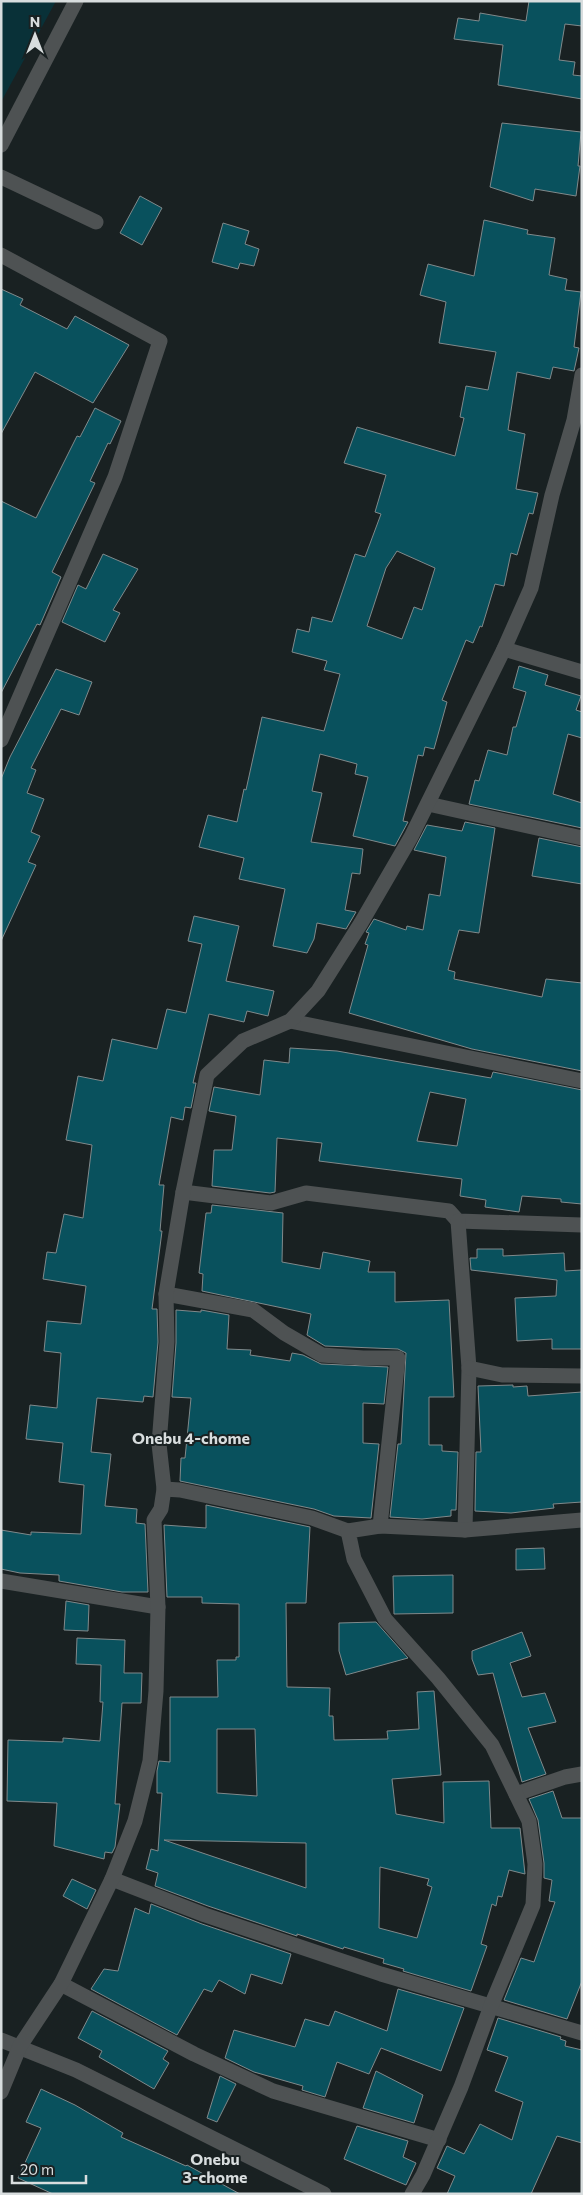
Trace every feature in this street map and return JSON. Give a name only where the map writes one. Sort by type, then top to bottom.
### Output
[{"type":"street","points":[[1,145],[76,1]]},
{"type":"street","points":[[1,177],[96,222]]},
{"type":"street","points":[[1,255],[160,341],[115,477],[1,740]]},
{"type":"street","points":[[1,2092],[20,2046],[60,1984],[112,1879],[135,1821],[150,1761],[158,1607],[154,1520],[162,1509],[164,1489],[160,1444],[167,1342],[166,1294],[183,1192],[207,1075],[243,1041],[290,1021],[318,991],[361,923],[428,804],[504,649],[531,588],[552,495],[578,421],[582,375]]},
{"type":"street","points":[[504,649],[582,672]]},
{"type":"street","points":[[428,804],[582,838]]},
{"type":"street","points":[[290,1021],[582,1081]]},
{"type":"street","points":[[183,1192],[271,1203],[306,1193],[449,1211],[458,1221],[469,1368],[466,1530]]},
{"type":"street","points":[[458,1221],[582,1225]]},
{"type":"street","points":[[166,1294],[253,1310],[284,1334],[322,1355],[398,1358],[380,1526]]},
{"type":"street","points":[[469,1368],[502,1375],[582,1376]]},
{"type":"street","points":[[164,1489],[180,1490],[312,1518],[348,1531],[380,1526],[466,1530],[582,1520]]},
{"type":"street","points":[[348,1531],[354,1559],[385,1618],[438,1678],[492,1745],[529,1821],[535,1864],[533,1905],[439,2140],[412,2194]]},
{"type":"street","points":[[1,1581],[158,1607]]},
{"type":"street","points":[[516,1794],[565,1777],[582,1774]]},
{"type":"street","points":[[112,1879],[214,1918],[381,1974],[582,2033]]},
{"type":"street","points":[[60,1984],[194,2054],[273,2091],[439,2140]]},
{"type":"street","points":[[1,2040],[76,2070],[324,2194]]},
{"type":"shaded area","points":[[1,1],[56,1],[1,102]]},
{"type":"building","points":[[529,1],[582,1],[582,26],[565,24],[559,60],[575,62],[573,75],[582,76],[582,99],[498,85],[503,45],[454,39],[458,18],[479,21],[480,13],[526,21]]},
{"type":"building","points":[[502,123],[581,132],[578,166],[580,166],[576,196],[535,189],[533,201],[490,187]]},
{"type":"building","points":[[140,196],[162,208],[142,245],[120,233]]},
{"type":"building","points":[[484,220],[528,230],[527,234],[555,238],[549,275],[567,279],[565,290],[581,292],[574,347],[579,348],[574,371],[553,367],[550,379],[517,372],[508,430],[525,434],[516,489],[538,493],[533,514],[529,513],[517,555],[511,553],[504,586],[495,584],[482,627],[480,626],[473,643],[466,640],[442,700],[447,702],[434,749],[425,747],[423,756],[418,755],[403,821],[408,822],[395,846],[353,836],[368,777],[355,774],[357,764],[320,754],[312,791],[322,793],[311,842],[363,849],[360,874],[352,873],[345,910],[356,912],[346,929],[317,923],[314,939],[307,953],[273,946],[285,889],[239,879],[244,858],[199,847],[208,815],[237,822],[262,717],[324,731],[340,674],[324,670],[327,661],[292,652],[297,629],[309,632],[312,617],[332,622],[355,554],[365,557],[381,514],[375,512],[386,475],[344,463],[357,427],[455,456],[464,418],[460,417],[466,386],[488,390],[496,352],[439,343],[446,302],[420,295],[428,264],[474,276]],"holes":[[[397,551],[435,568],[422,610],[414,607],[402,639],[367,626],[386,568]]]},
{"type":"building","points":[[223,223],[249,231],[245,244],[259,249],[254,266],[240,263],[238,269],[212,262]]},
{"type":"building","points":[[1,289],[23,299],[20,305],[67,329],[75,316],[129,345],[93,403],[35,372],[1,434]]},
{"type":"building","points":[[95,408],[121,421],[90,481],[95,483],[52,572],[61,577],[40,625],[37,624],[1,693],[1,501],[36,518],[77,436],[80,437]]},
{"type":"building","points":[[103,554],[138,569],[113,610],[120,613],[105,642],[62,622],[78,585],[86,589]]},
{"type":"building","points":[[519,666],[548,675],[545,685],[581,696],[576,710],[582,712],[582,738],[568,734],[553,794],[582,803],[582,828],[469,804],[475,780],[479,781],[488,750],[507,755],[513,727],[516,727],[526,692],[513,688]]},
{"type":"building","points":[[56,669],[92,682],[79,715],[61,709],[31,768],[36,770],[27,793],[44,799],[31,832],[40,836],[28,862],[36,865],[1,941],[1,779],[10,757]]},
{"type":"building","points":[[465,822],[495,828],[479,933],[459,930],[448,970],[455,972],[454,979],[542,997],[546,979],[582,983],[582,1071],[472,1049],[349,1013],[368,945],[365,944],[369,933],[366,932],[374,919],[406,930],[407,926],[423,930],[429,894],[440,896],[446,857],[414,850],[427,825],[462,831]]},
{"type":"building","points":[[539,838],[582,847],[582,884],[532,876]]},
{"type":"building","points":[[194,916],[239,926],[226,981],[274,991],[268,1016],[247,1011],[244,1022],[209,1014],[193,1083],[196,1083],[191,1108],[185,1107],[183,1120],[171,1117],[159,1185],[164,1185],[160,1231],[162,1231],[152,1309],[157,1309],[158,1342],[153,1397],[144,1396],[143,1402],[97,1398],[91,1452],[111,1454],[105,1506],[137,1509],[136,1523],[145,1524],[148,1592],[122,1592],[59,1581],[59,1575],[20,1573],[1,1569],[1,1530],[31,1535],[31,1532],[81,1534],[84,1485],[59,1482],[63,1443],[26,1439],[30,1405],[57,1408],[61,1353],[44,1351],[47,1321],[81,1324],[86,1286],[43,1279],[47,1252],[56,1253],[64,1214],[83,1218],[92,1145],[66,1140],[78,1076],[103,1081],[112,1039],[157,1049],[167,1009],[186,1013],[202,944],[188,941]]},
{"type":"building","points":[[290,1048],[337,1051],[491,1078],[493,1072],[582,1090],[582,1204],[561,1202],[561,1199],[522,1196],[519,1212],[485,1207],[486,1200],[460,1196],[462,1179],[319,1161],[322,1143],[277,1138],[275,1192],[212,1186],[214,1150],[232,1150],[236,1116],[209,1111],[214,1087],[260,1095],[264,1060],[289,1063]],"holes":[[[430,1092],[466,1099],[457,1146],[417,1141]]]},
{"type":"building","points":[[212,1205],[283,1213],[282,1262],[320,1269],[323,1252],[370,1261],[368,1272],[395,1272],[395,1302],[449,1300],[454,1397],[429,1397],[429,1445],[442,1445],[442,1451],[458,1452],[456,1510],[451,1510],[451,1516],[422,1519],[390,1517],[398,1444],[401,1444],[406,1353],[398,1349],[325,1346],[307,1335],[311,1314],[202,1291],[203,1274],[199,1273],[206,1213],[211,1213]]},
{"type":"building","points":[[477,1249],[503,1249],[503,1256],[564,1253],[565,1271],[581,1270],[582,1349],[552,1349],[552,1339],[517,1341],[515,1298],[556,1296],[557,1280],[471,1270],[470,1258],[477,1258]]},
{"type":"building","points":[[176,1310],[201,1312],[201,1310],[229,1315],[227,1349],[251,1350],[250,1355],[290,1361],[292,1353],[303,1355],[321,1364],[388,1367],[384,1404],[363,1403],[363,1443],[379,1444],[371,1518],[334,1516],[314,1509],[180,1481],[181,1458],[185,1458],[191,1398],[172,1397],[176,1343]]},
{"type":"building","points":[[513,1385],[513,1387],[527,1386],[528,1396],[582,1392],[582,1502],[553,1504],[554,1508],[511,1513],[475,1511],[476,1452],[481,1452],[478,1386]]},
{"type":"building","points":[[206,1505],[310,1527],[306,1603],[286,1603],[287,1687],[330,1688],[329,1716],[333,1716],[334,1740],[388,1739],[387,1731],[419,1729],[417,1692],[434,1691],[441,1775],[392,1779],[396,1814],[444,1823],[443,1782],[489,1781],[491,1828],[520,1828],[525,1874],[509,1870],[502,1897],[498,1896],[496,1906],[492,1904],[481,1944],[487,1946],[471,1991],[403,1971],[404,1969],[383,1963],[384,1959],[344,1947],[343,1949],[297,1934],[297,1936],[155,1886],[158,1873],[146,1869],[151,1849],[158,1851],[162,1793],[157,1793],[157,1771],[159,1761],[170,1762],[170,1697],[218,1697],[217,1660],[236,1660],[236,1657],[239,1657],[239,1604],[202,1603],[202,1597],[167,1597],[164,1525],[206,1528]],"holes":[[[217,1729],[255,1729],[257,1796],[217,1793]],[[164,1840],[306,1843],[306,1888]],[[380,1867],[429,1879],[427,1885],[432,1887],[417,1938],[379,1928]]]},
{"type":"building","points":[[544,1548],[545,1569],[516,1570],[516,1549]]},
{"type":"building","points":[[453,1575],[453,1613],[394,1614],[393,1576]]},
{"type":"building","points":[[66,1601],[89,1605],[88,1631],[64,1630]]},
{"type":"building","points":[[376,1622],[408,1658],[346,1675],[339,1651],[339,1623]]},
{"type":"building","points":[[522,1632],[531,1656],[510,1663],[522,1697],[545,1693],[556,1722],[528,1728],[546,1774],[522,1782],[493,1673],[478,1675],[472,1659],[472,1651]]},
{"type":"building","points":[[77,1638],[125,1640],[124,1673],[142,1673],[141,1703],[122,1703],[115,1804],[120,1804],[115,1847],[112,1853],[105,1852],[104,1859],[54,1846],[57,1803],[7,1801],[8,1740],[63,1742],[63,1738],[100,1741],[103,1702],[100,1702],[101,1665],[76,1664]]},
{"type":"building","points":[[553,1791],[562,1818],[582,1818],[582,1981],[567,2019],[504,2000],[521,1958],[534,1962],[555,1902],[549,1901],[552,1880],[544,1878],[544,1863],[538,1820],[529,1799]]},
{"type":"building","points":[[72,1879],[96,1890],[87,1909],[63,1896]]},
{"type":"building","points":[[151,1904],[202,1924],[291,1954],[282,1984],[251,1974],[245,1994],[219,1980],[212,1992],[204,1989],[177,2035],[91,1989],[104,1969],[118,1971],[135,1908],[149,1914]]},
{"type":"building","points":[[398,1989],[464,2008],[441,2071],[381,2048],[369,2074],[337,2062],[325,2097],[302,2090],[303,2086],[254,2072],[225,2058],[234,2030],[295,2047],[305,2019],[329,2026],[335,2011],[387,2031]]},
{"type":"building","points":[[92,2011],[168,2051],[163,2059],[169,2063],[154,2089],[99,2057],[102,2051],[78,2038]]},
{"type":"building","points":[[498,2018],[561,2037],[560,2039],[566,2041],[565,2046],[582,2050],[582,2143],[557,2136],[531,2194],[447,2194],[455,2176],[437,2168],[447,2146],[464,2154],[480,2124],[512,2140],[523,2102],[495,2091],[508,2057],[487,2050]]},
{"type":"building","points":[[376,2071],[423,2095],[414,2123],[363,2108]]},
{"type":"building","points":[[220,2076],[236,2084],[217,2122],[207,2118]]},
{"type":"building","points":[[41,2089],[75,2105],[123,2133],[121,2137],[187,2165],[240,2194],[53,2194],[18,2178],[41,2128],[26,2122]]},
{"type":"building","points":[[357,2126],[408,2141],[403,2157],[416,2163],[406,2185],[344,2159]]},
{"type":"district","name":"Onebu 4-chome","points":[[191,1437]]},
{"type":"district","name":"Onebu 3-chome","points":[[215,2167]]}]
